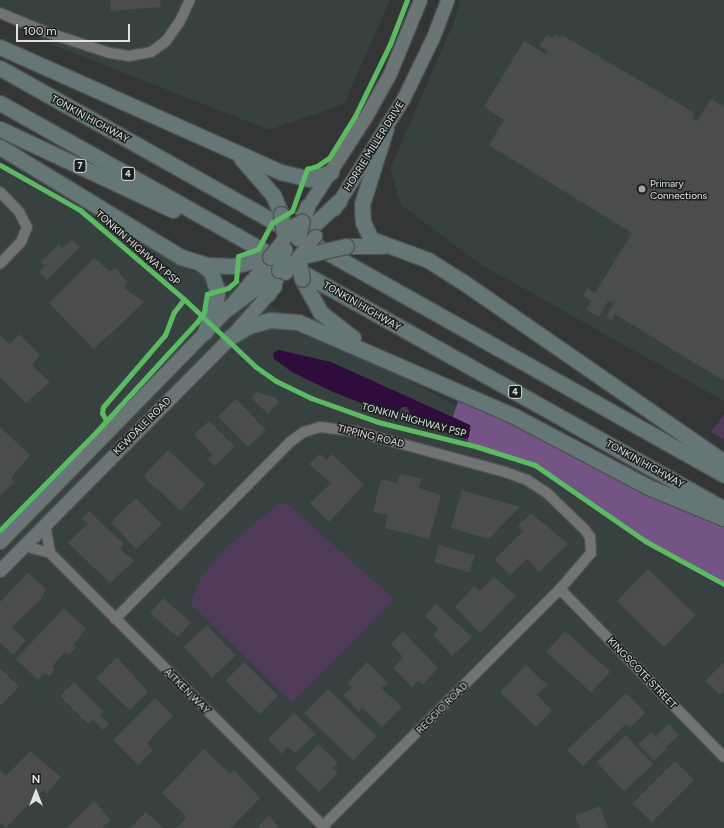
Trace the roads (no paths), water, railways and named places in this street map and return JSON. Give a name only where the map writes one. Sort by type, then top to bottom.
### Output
[{"type":"highway","points":[[0,47],[161,117],[236,153],[303,179],[317,179],[331,172]]},
{"type":"highway","name":"TONKIN HIGHWAY","points":[[0,68],[724,475]]},
{"type":"highway","name":"TONKIN HIGHWAY","points":[[0,103],[269,267],[724,509]]},
{"type":"highway","points":[[386,128],[364,193],[362,213],[371,239],[389,247],[428,260],[463,282],[724,462]]},
{"type":"highway","name":"7","points":[[0,129],[269,267]]},
{"type":"highway","points":[[0,147],[163,248],[200,263],[269,267],[317,252],[346,246],[389,247]]},
{"type":"highway","points":[[236,153],[261,179],[278,207],[288,243],[297,259],[302,279],[309,295],[329,321],[377,354]]},
{"type":"highway","points":[[228,308],[269,267],[308,221],[339,202]]},
{"type":"highway","points":[[200,263],[211,272],[217,290],[216,303],[205,332]]},
{"type":"highway","points":[[268,294],[269,267]]},
{"type":"highway","points":[[230,337],[260,322],[284,319],[298,322],[377,354],[514,416],[646,486],[724,519]]},
{"type":"main road","points":[[297,259],[308,221],[331,172],[390,73],[420,0]]},
{"type":"main road","name":"HORRIE MILLER DRIVE","points":[[339,202],[386,128],[422,62],[447,0]]},
{"type":"main road","name":"KEWDALE ROAD","points":[[0,570],[230,337],[268,294]]},
{"type":"main road","name":"KEWDALE ROAD","points":[[0,542],[228,308]]},
{"type":"street","points":[[0,13],[46,32],[110,53],[129,56],[151,52],[166,41],[180,21],[190,0]]},
{"type":"street","points":[[0,192],[20,212],[27,227],[21,242],[0,264]]},
{"type":"street","name":"TIPPING ROAD","points":[[115,619],[290,442],[304,432],[320,427],[358,432],[505,472],[527,480],[547,492],[584,530],[592,546],[591,553],[560,589]]},
{"type":"street","points":[[24,546],[50,553],[45,524]]},
{"type":"street","name":"AITKEN WAY","points":[[50,553],[324,827]]},
{"type":"street","name":"KINGSCOTE STREET","points":[[560,589],[724,757]]},
{"type":"street","name":"REGGIO ROAD","points":[[324,827],[560,589]]},
{"type":"place","name":"Primary Connections","points":[[642,189]]}]
